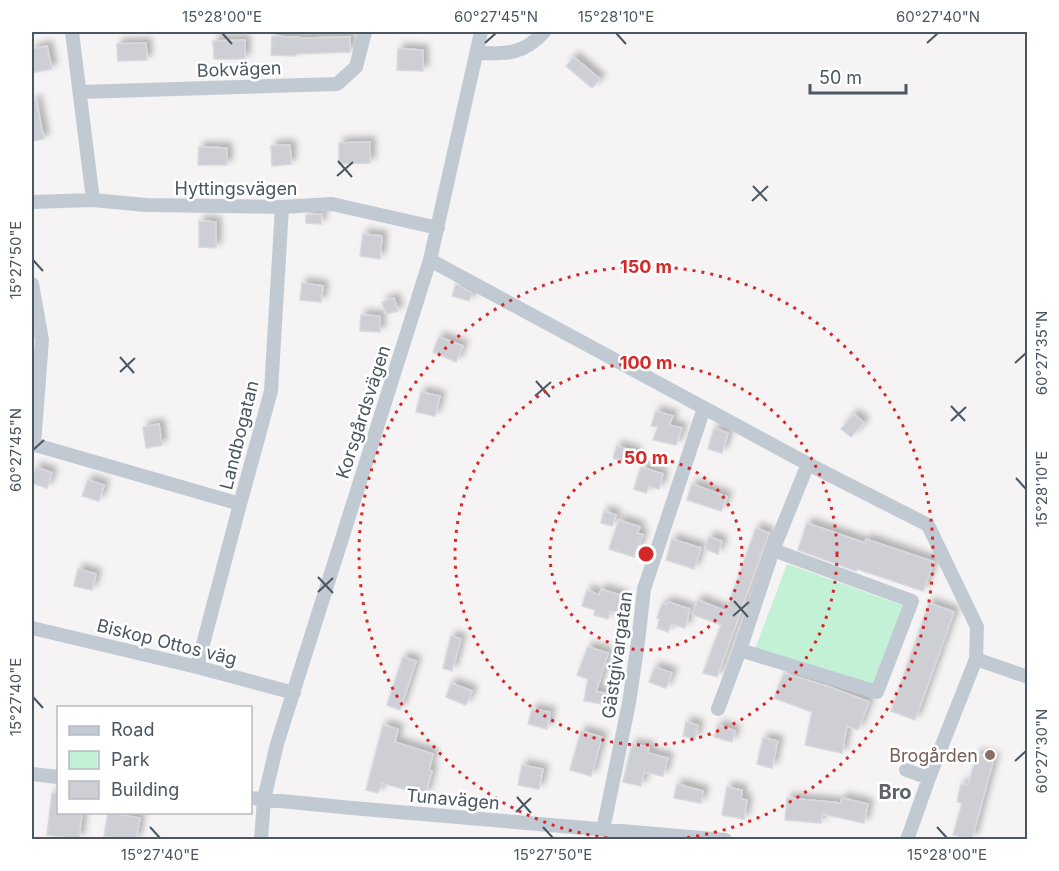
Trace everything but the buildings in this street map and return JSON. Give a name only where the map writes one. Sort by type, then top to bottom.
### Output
[{"type":"street","points":[[72,32],[93,200]]},
{"type":"street","name":"Bokvägen","points":[[80,92],[337,84],[356,67],[365,32]]},
{"type":"street","name":"Korsgårdsvägen","points":[[261,840],[257,798],[294,693],[430,260],[481,32]]},
{"type":"street","points":[[476,53],[497,54],[518,51],[544,32]]},
{"type":"street","name":"Hyttingsvägen","points":[[32,202],[93,200],[146,205],[282,207],[332,204],[438,228]]},
{"type":"street","name":"Landbogatan","points":[[197,667],[271,391],[282,207]]},
{"type":"street","points":[[430,260],[808,464],[928,525],[977,627],[976,659],[928,778],[907,840]]},
{"type":"street","points":[[32,284],[42,340],[33,444],[240,504]]},
{"type":"street","name":"Gästgivargatan","points":[[603,830],[629,703],[644,589],[704,408]]},
{"type":"street","points":[[718,709],[773,550],[808,464]]},
{"type":"street","points":[[740,650],[877,692],[912,601],[773,550]]},
{"type":"street","name":"Biskop Ottos väg","points":[[32,628],[197,667],[294,693]]},
{"type":"street","points":[[976,659],[1028,677]]},
{"type":"street","points":[[906,770],[928,778]]},
{"type":"street","points":[[32,774],[57,777]]},
{"type":"street","name":"Tunavägen","points":[[257,798],[725,840]]},
{"type":"green space","points":[[787,564],[904,606],[872,686],[755,649]]},
{"type":"place","name":"Brogården","points":[[990,755]]},
{"type":"district","name":"Bro","points":[[895,792]]}]
